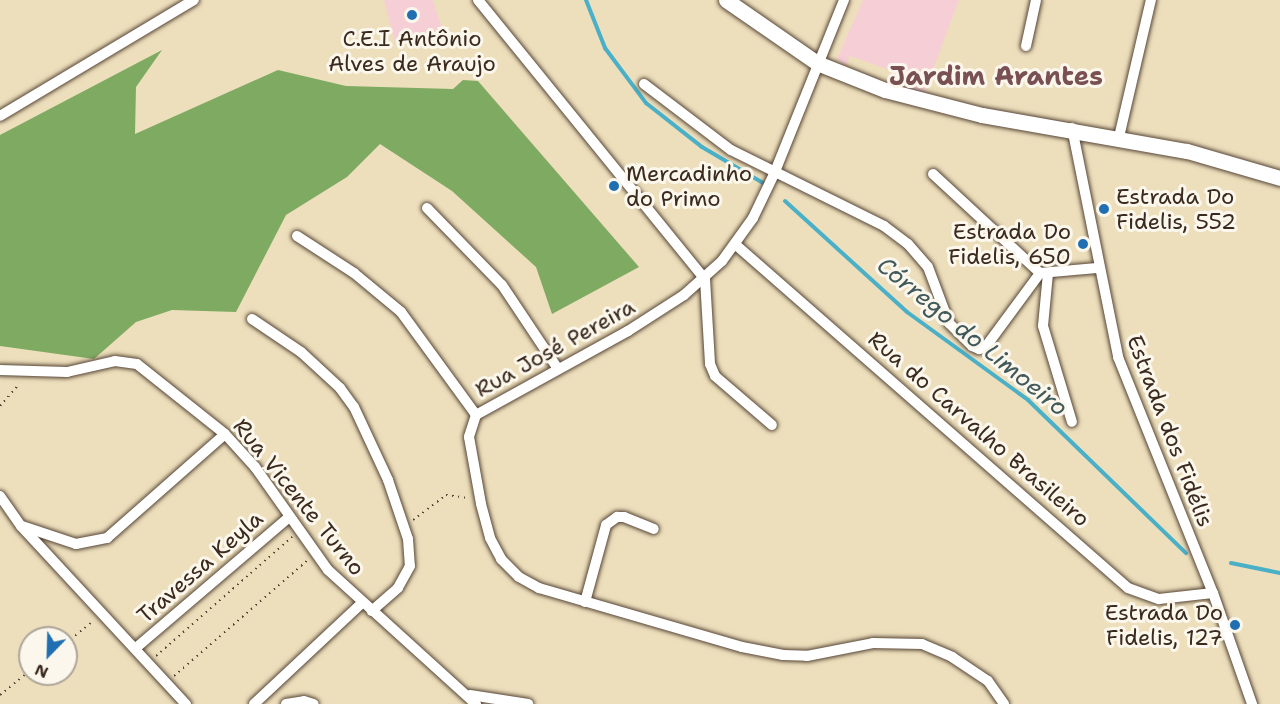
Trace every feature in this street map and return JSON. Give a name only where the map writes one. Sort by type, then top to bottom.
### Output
[{"type":"street","points":[[478,0],[705,279],[710,364],[715,376],[772,425]]},
{"type":"street","points":[[726,0],[817,63],[935,105],[1119,137],[1247,166],[1280,178]]},
{"type":"street","name":"Rua José Pereira","points":[[844,0],[772,176],[736,245],[705,279],[628,331],[476,415],[469,437],[481,504],[490,538],[501,559],[519,577],[585,602],[742,647],[783,655],[807,656],[889,642],[922,644],[952,657],[988,681],[1004,704]]},
{"type":"street","points":[[1026,46],[1036,0]]},
{"type":"street","points":[[1119,137],[1151,0]]},
{"type":"street","points":[[0,116],[190,1]]},
{"type":"street","points":[[644,84],[706,135],[772,176],[884,226],[908,244],[928,267],[949,323],[979,349],[987,345],[1044,273],[1097,268]]},
{"type":"street","name":"Estrada dos Fidélis","points":[[1072,128],[1097,268],[1128,388],[1213,593],[1252,704]]},
{"type":"street","points":[[933,174],[1044,273],[1043,326],[1072,422]]},
{"type":"street","points":[[427,208],[502,285],[558,369]]},
{"type":"street","points":[[297,236],[354,273],[401,312],[476,415]]},
{"type":"street","name":"Rua do Carvalho Brasileiro","points":[[736,245],[1128,588],[1159,599],[1213,593]]},
{"type":"street","points":[[252,319],[301,352],[354,407],[404,527],[408,574],[372,612]]},
{"type":"street","name":"Rua Vicente Turno","points":[[0,370],[67,372],[127,361],[137,364],[225,434],[255,467],[315,554],[362,603],[473,699]]},
{"type":"street","points":[[21,526],[76,544],[107,538],[225,434]]},
{"type":"street","points":[[0,496],[21,526],[137,647],[186,704]]},
{"type":"street","name":"Travessa Keyla","points":[[137,647],[289,517]]},
{"type":"street","points":[[585,602],[606,525],[616,517],[624,517],[654,530]]},
{"type":"street","points":[[254,704],[362,603]]},
{"type":"street","points":[[473,699],[528,704]]},
{"type":"street","points":[[286,704],[304,700],[314,704]]},
{"type":"path","points":[[0,406],[30,371]]},
{"type":"path","points":[[404,527],[446,495],[481,504]]},
{"type":"path","points":[[150,662],[298,532]]},
{"type":"path","points":[[167,682],[315,554]]},
{"type":"path","points":[[78,633],[104,612]]},
{"type":"path","points":[[0,695],[18,681]]},
{"type":"shaded area","name":"C.E.I Antônio Alves de Araujo","points":[[384,0],[433,0],[442,29],[395,43]]},
{"type":"shaded area","points":[[863,0],[959,0],[924,94],[901,86],[904,75],[850,56],[846,66],[837,59]]},
{"type":"green space","points":[[162,50],[136,87],[135,134],[278,70],[346,86],[453,89],[463,80],[478,81],[639,267],[552,314],[536,267],[452,191],[380,144],[347,177],[286,215],[236,312],[172,310],[136,322],[94,359],[0,346],[0,135]]},
{"type":"waterway","name":"Córrego do Limoeiro","points":[[586,0],[605,48],[646,103],[702,147],[763,183]]},
{"type":"waterway","name":"Córrego do Limoeiro","points":[[785,201],[907,312],[1028,400],[1186,553]]},
{"type":"waterway","name":"Córrego do Limoeiro","points":[[1231,563],[1280,573]]},
{"type":"place","name":"C.E.I Antônio Alves de Araujo","points":[[412,15]]},
{"type":"place","name":"Mercadinho do Primo","points":[[614,186]]},
{"type":"place","name":"Estrada Do Fidelis, 552","points":[[1104,209]]},
{"type":"place","name":"Estrada Do Fidelis, 650","points":[[1083,244]]},
{"type":"place","name":"Estrada Do Fidelis, 127","points":[[1235,625]]},
{"type":"district","name":"Jardim Arantes","points":[[996,76]]}]
